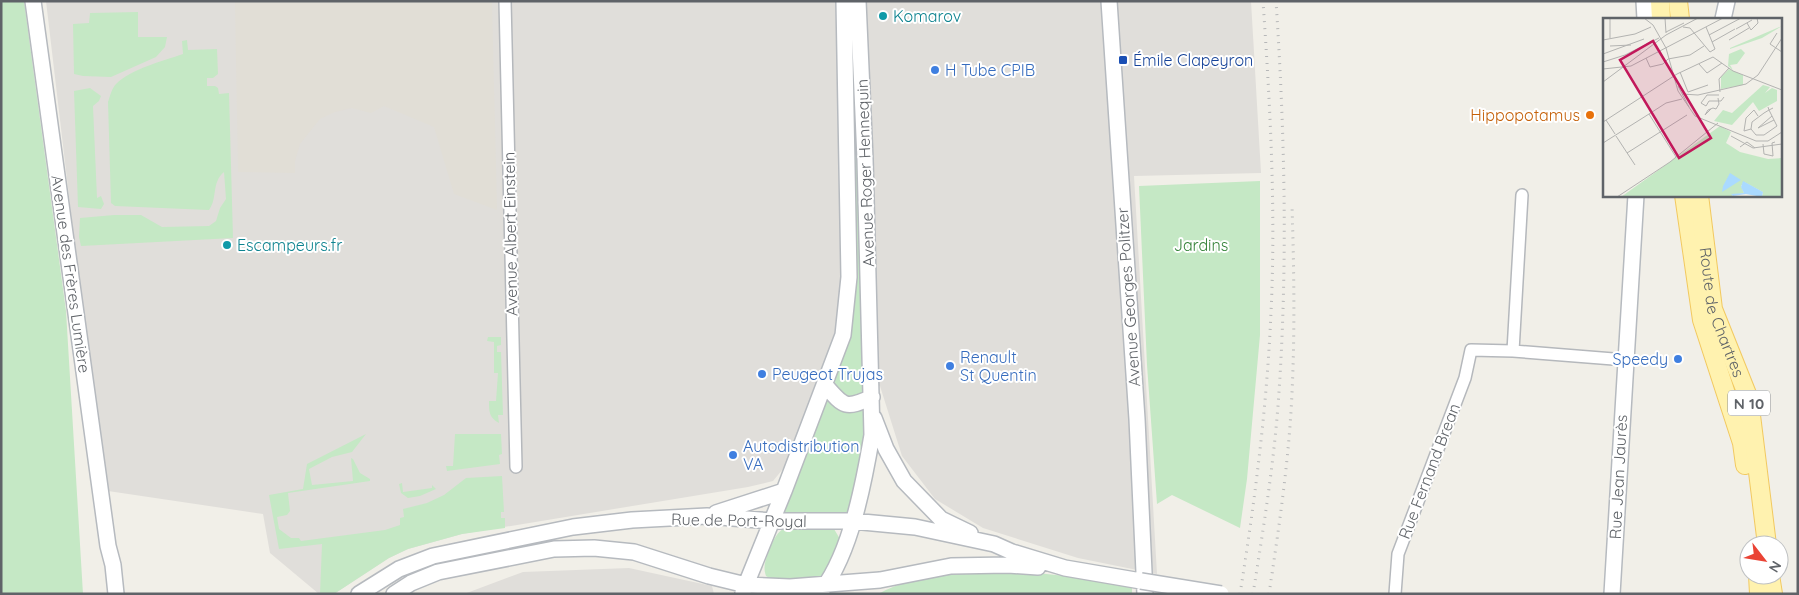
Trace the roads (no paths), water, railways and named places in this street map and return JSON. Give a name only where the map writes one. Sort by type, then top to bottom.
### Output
[{"type":"main road","points":[[1660,1],[1661,18]]},
{"type":"main road","points":[[1678,1],[1680,18]]},
{"type":"main road","name":"Route de Chartres","points":[[1684,196],[1702,320],[1742,443],[1753,535]]},
{"type":"main road","name":"Route de Chartres","points":[[1699,196],[1713,309],[1749,399],[1766,535]]},
{"type":"main road","points":[[1707,196],[1713,255],[1707,268]]},
{"type":"street","name":"Avenue des Frères Lumière","points":[[33,1],[116,594]]},
{"type":"street","name":"Avenue Albert Einstein","points":[[505,1],[516,466]]},
{"type":"street","name":"Avenue Roger Hennequin","points":[[744,589],[784,491],[843,335],[849,277],[844,1]]},
{"type":"street","name":"Avenue Roger Hennequin","points":[[823,589],[844,549],[865,478],[872,435],[865,159],[858,1]]},
{"type":"street","name":"Avenue Georges Politzer","points":[[1109,1],[1137,419],[1143,587]]},
{"type":"street","points":[[1642,1],[1642,18]]},
{"type":"street","points":[[1651,18],[1653,1]]},
{"type":"street","points":[[1723,18],[1727,1]]},
{"type":"street","points":[[1522,195],[1513,351],[1626,360]]},
{"type":"street","name":"Rue Jean Jaurès","points":[[1612,594],[1636,196]]},
{"type":"street","name":"Rue Fernand Brean","points":[[1395,594],[1398,554],[1465,378],[1471,350],[1513,351]]},
{"type":"street","points":[[825,385],[839,402],[855,405],[872,404],[886,448],[904,481],[941,519],[994,544]]},
{"type":"street","points":[[707,516],[784,491]]},
{"type":"street","name":"Rue de Port-Royal","points":[[359,594],[399,569],[433,556],[573,527],[632,520],[707,516],[772,521],[852,521],[915,526],[994,544],[1012,552],[1065,568],[1143,587],[1221,594]]},
{"type":"street","name":"Avenue des Frères Lumière","points":[[107,594],[108,546]]},
{"type":"street","name":"Rue de Port-Royal","points":[[394,594],[411,583],[438,572],[554,549],[594,548],[634,552],[744,589],[790,587],[823,589],[952,566],[1008,564],[1065,568]]},
{"type":"street","points":[[860,594],[880,580]]},
{"type":"railway","points":[[1240,594],[1260,453],[1271,312],[1273,195],[1263,1]]},
{"type":"railway","points":[[1253,594],[1276,430],[1283,305],[1282,103],[1276,1]]},
{"type":"railway","points":[[1269,594],[1291,418],[1294,322],[1292,206]]},
{"type":"place","name":"Komarov","points":[[883,16]]},
{"type":"place","name":"Émile Clapeyron","points":[[1123,60]]},
{"type":"place","name":"H Tube CPIB","points":[[935,70]]},
{"type":"place","name":"Hippopotamus","points":[[1590,115]]},
{"type":"place","name":"Escampeurs.fr","points":[[227,245]]},
{"type":"place","name":"Speedy","points":[[1678,359]]},
{"type":"place","name":"Renault St Quentin","points":[[950,366]]},
{"type":"place","name":"Peugeot Trujas","points":[[762,374]]},
{"type":"place","name":"Autodistribution VA","points":[[733,455]]},
{"type":"park label","name":"Jardins","points":[[1201,245]]}]
